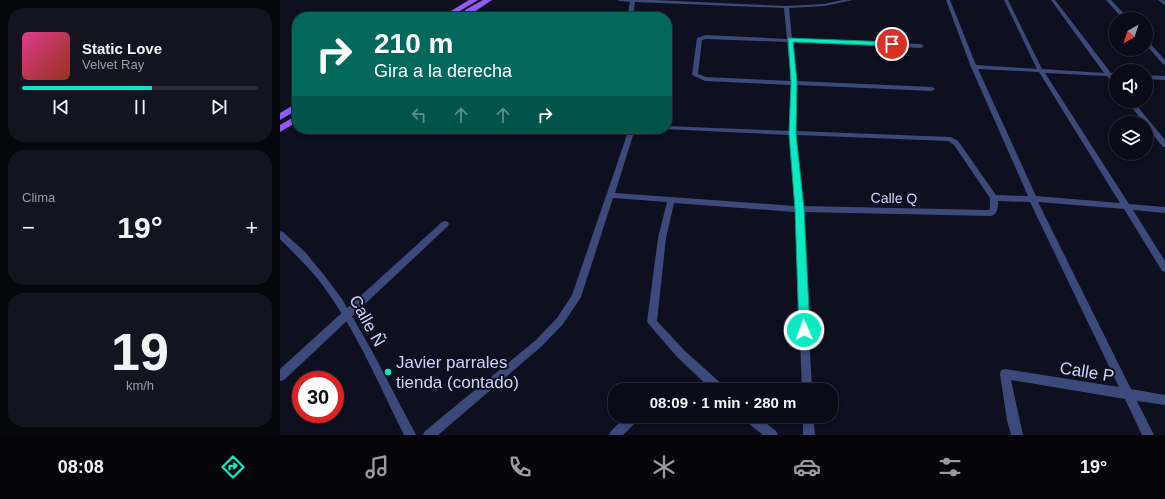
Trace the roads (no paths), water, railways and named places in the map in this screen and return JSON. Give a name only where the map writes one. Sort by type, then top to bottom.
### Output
[{"type":"main road","points":[[454,12],[474,0]]},
{"type":"main road","points":[[468,12],[488,0]]},
{"type":"main road","points":[[280,116],[292,109]]},
{"type":"main road","points":[[280,129],[292,121]]},
{"type":"street","points":[[620,0],[786,7],[824,5],[851,0]]},
{"type":"street","points":[[948,0],[974,67],[1033,199],[1148,435]]},
{"type":"street","points":[[1006,0],[1040,70],[1165,268]]},
{"type":"street","points":[[1053,0],[1108,74]]},
{"type":"street","points":[[1108,0],[1119,12]]},
{"type":"street","points":[[1160,0],[1165,4]]},
{"type":"street","points":[[631,12],[633,1]]},
{"type":"street","points":[[786,7],[794,82],[793,134],[799,209],[807,383]]},
{"type":"street","points":[[921,46],[790,40],[702,38],[699,39],[695,75],[705,78],[932,88]]},
{"type":"street","points":[[1153,50],[1165,63]]},
{"type":"street","points":[[974,67],[1108,74]]},
{"type":"street","points":[[1153,77],[1165,78]]},
{"type":"street","points":[[1135,108],[1165,146]]},
{"type":"street","points":[[672,128],[949,139],[956,143],[994,198],[1033,199],[1165,210]]},
{"type":"street","points":[[429,435],[539,343],[560,321],[576,297],[630,134]]},
{"type":"street","name":"Calle Q","points":[[610,195],[799,209],[991,213],[994,209],[994,198]]},
{"type":"street","points":[[671,200],[662,238],[652,322],[681,354],[712,383]]},
{"type":"street","points":[[280,376],[348,315],[445,224]]},
{"type":"street","name":"Calle Ñ","points":[[280,234],[297,248],[330,289],[348,315],[410,435]]},
{"type":"street","name":"Calle P","points":[[1017,435],[1005,374],[1165,400]]},
{"type":"street","points":[[615,435],[627,423]]},
{"type":"street","points":[[757,423],[772,435]]},
{"type":"street","points":[[808,423],[809,435]]},
{"type":"place","name":"Javier parrales tienda (contado)","points":[[388,372]]}]
